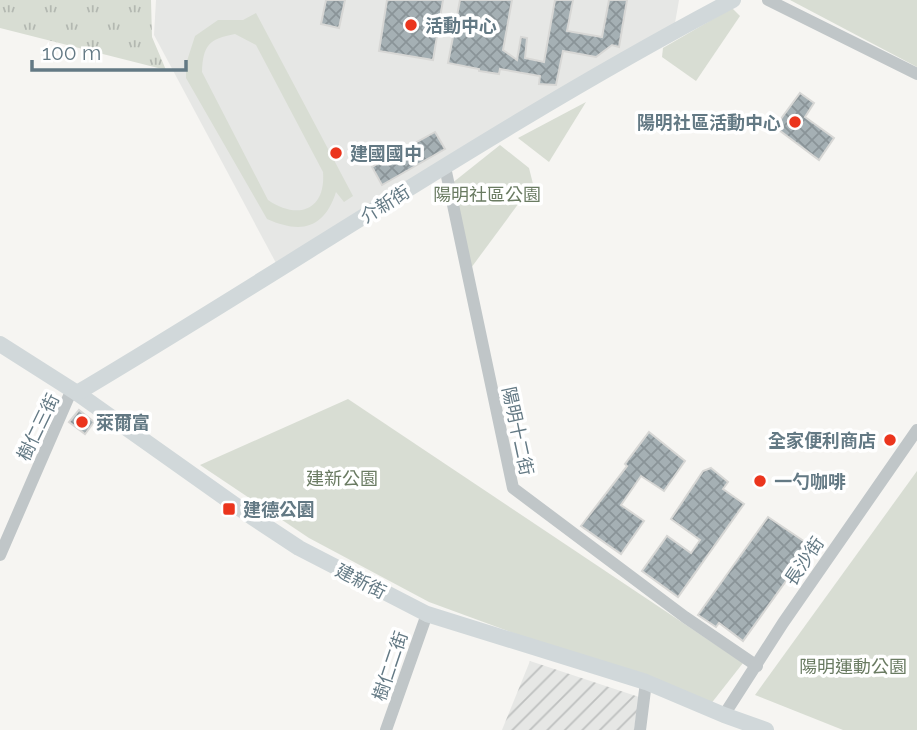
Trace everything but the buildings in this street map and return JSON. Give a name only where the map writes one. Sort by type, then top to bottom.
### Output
[{"type":"street","name":"介新街","points":[[77,393],[506,129],[733,0]]},
{"type":"street","points":[[768,0],[917,74]]},
{"type":"street","name":"陽明十二街","points":[[445,167],[513,488],[685,617],[757,666]]},
{"type":"street","name":"建新街","points":[[0,344],[77,393],[299,548],[426,614],[646,682],[766,730]]},
{"type":"street","name":"樹仁三街","points":[[0,555],[69,396],[77,393]]},
{"type":"street","name":"長沙街","points":[[724,715],[783,624],[917,430]]},
{"type":"street","name":"樹仁二街","points":[[386,730],[426,614]]},
{"type":"street","points":[[640,730],[646,682]]},
{"type":"shaded area","name":"建國國中","points":[[156,0],[679,0],[675,23],[276,263],[154,35]]},
{"type":"shaded area","points":[[530,661],[639,697],[634,730],[502,730]]},
{"type":"green space","points":[[0,0],[151,0],[152,37],[166,70],[0,28]]},
{"type":"green space","points":[[790,0],[917,0],[917,67]]},
{"type":"green space","points":[[732,8],[740,16],[696,81],[662,57],[663,48]]},
{"type":"green space","points":[[256,13],[353,196],[344,202],[336,192],[325,214],[310,225],[290,226],[267,219],[186,78],[186,64],[195,36],[218,20],[243,20]],"holes":[[[235,34],[256,45],[323,172],[320,196],[308,208],[289,210],[268,200],[202,72],[206,49],[213,41]]]},
{"type":"green space","points":[[586,102],[549,162],[518,138]]},
{"type":"green space","name":"陽明社區公園","points":[[500,145],[529,168],[533,184],[471,268],[451,184]]},
{"type":"green space","name":"建新公園","points":[[348,399],[743,663],[710,705],[429,602],[309,538],[200,465]]},
{"type":"green space","name":"陽明運動公園","points":[[917,471],[917,730],[843,730],[755,695]]},
{"type":"place","name":"活動中心","points":[[411,25]]},
{"type":"place","name":"陽明社區活動中心","points":[[795,122]]},
{"type":"place","name":"建國國中","points":[[336,153]]},
{"type":"place","name":"萊爾富","points":[[82,422]]},
{"type":"place","name":"全家便利商店","points":[[890,440]]},
{"type":"place","name":"一勺咖啡","points":[[760,481]]},
{"type":"place","name":"建德公園","points":[[229,509]]}]
